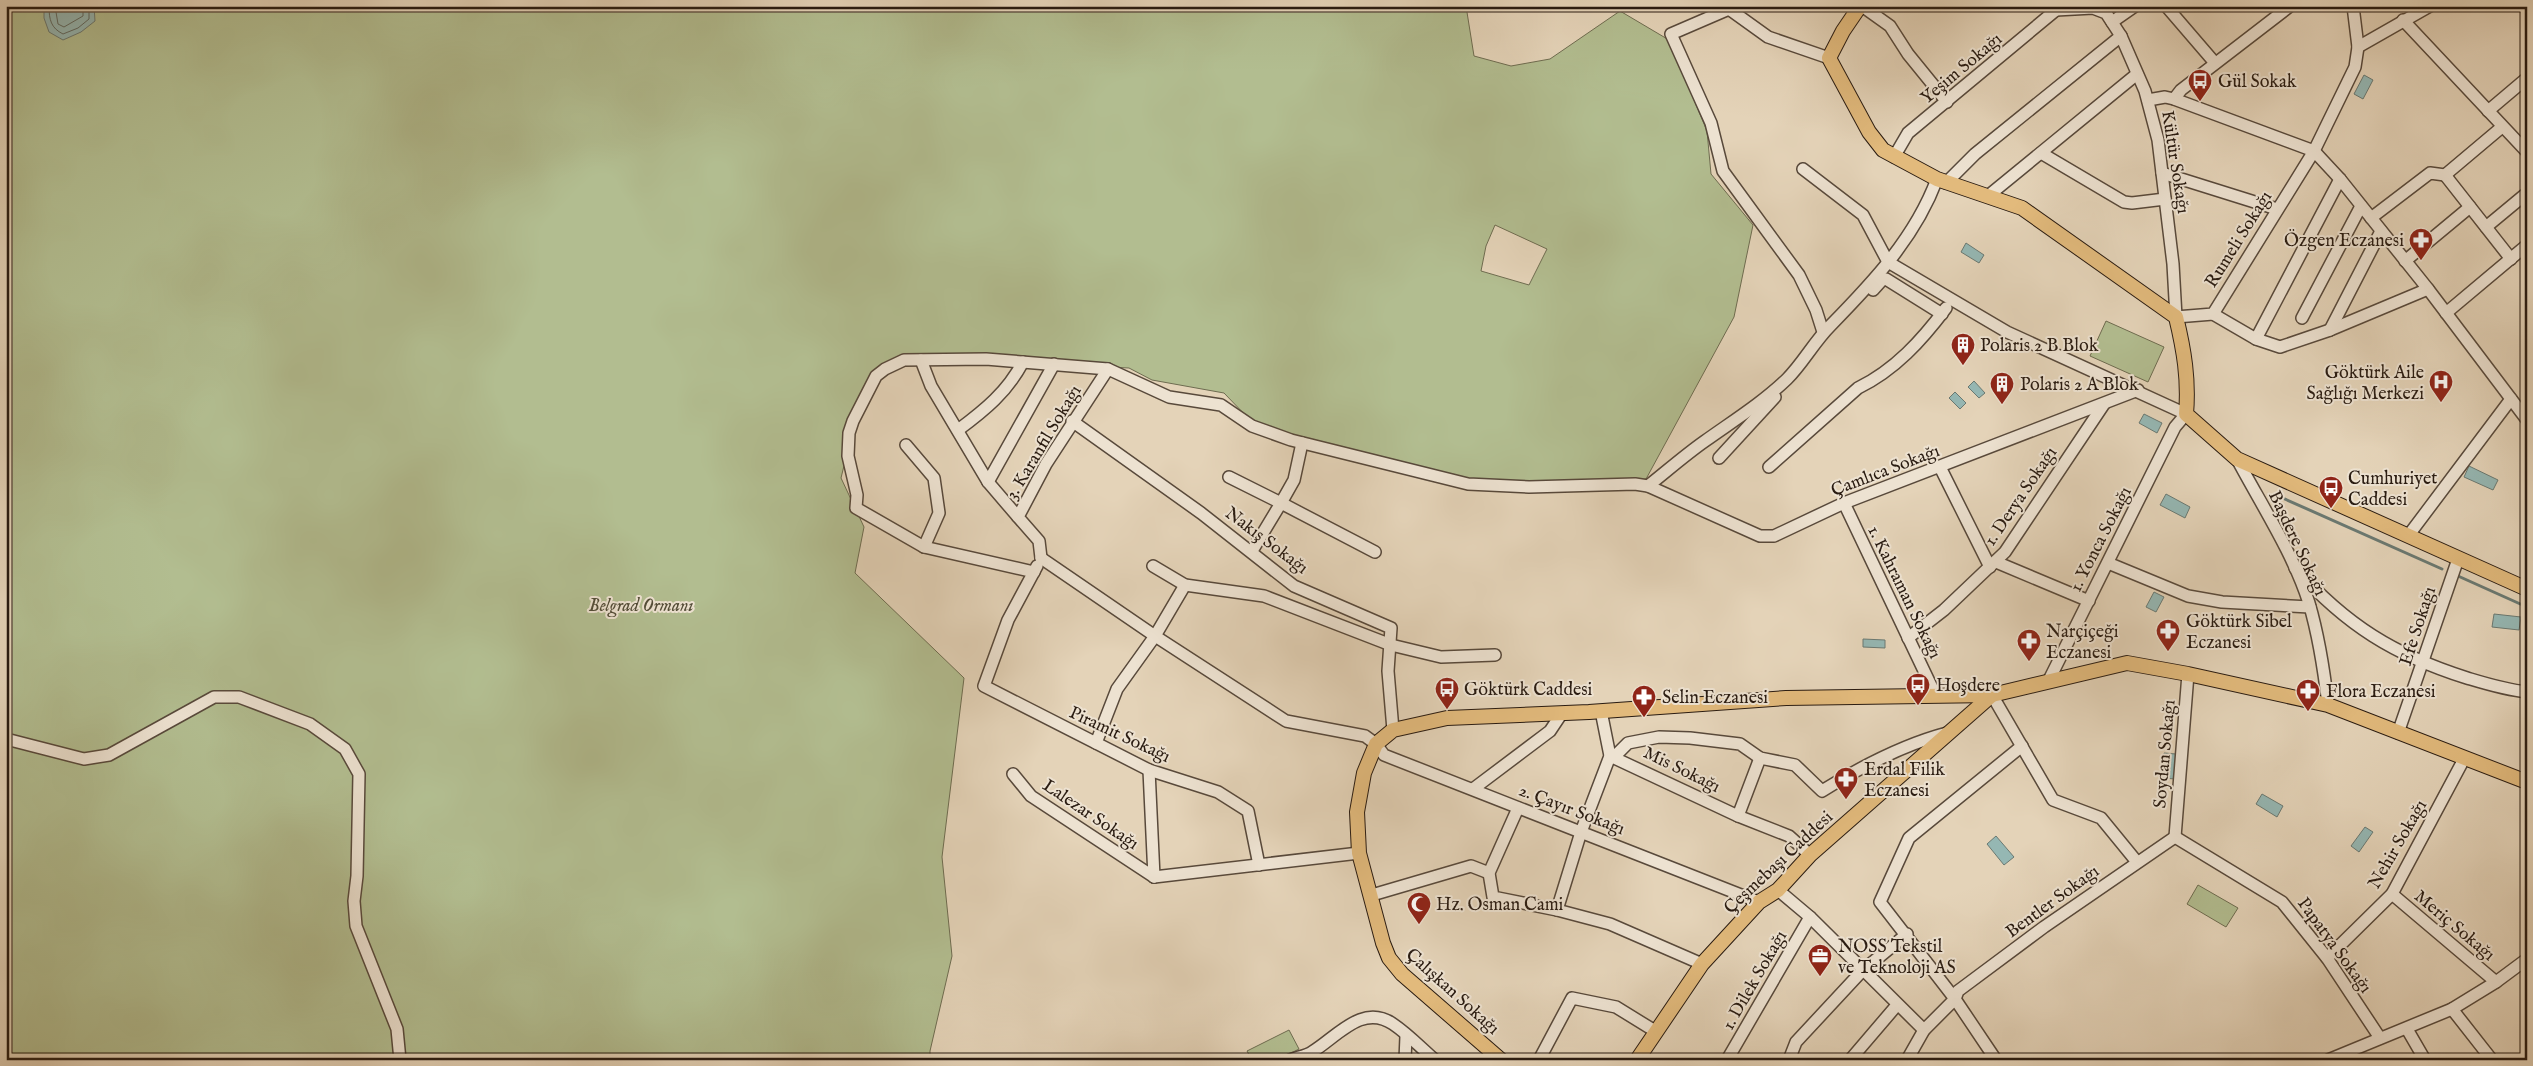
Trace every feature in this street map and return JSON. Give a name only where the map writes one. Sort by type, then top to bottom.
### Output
[{"type":"main road","points":[[1861,6],[1843,31],[1829,58],[1868,132],[1883,150],[1941,181],[2022,208],[2176,317],[2186,359],[2189,389],[2186,414],[2238,459],[2527,589]]},
{"type":"main road","points":[[1376,744],[1393,730],[1447,718],[1601,712],[1786,698],[1992,695],[2127,664],[2188,674],[2328,705],[2527,782]]},
{"type":"main road","name":"Çeşmebaşı Caddesi","points":[[1637,1060],[1702,964],[1760,902],[1778,890],[1810,855],[1992,695]]},
{"type":"main road","name":"Çalışkan Sokağı","points":[[1376,744],[1364,773],[1357,812],[1359,853],[1372,895],[1382,943],[1389,958],[1402,974],[1501,1060]]},
{"type":"street","points":[[1861,6],[1890,26],[1908,54],[1947,102]]},
{"type":"street","points":[[2112,22],[2135,6]]},
{"type":"street","points":[[2166,6],[2215,63]]},
{"type":"street","points":[[2174,99],[2181,90],[2290,6]]},
{"type":"street","name":"Rumeli Sokağı","points":[[2176,317],[2212,314],[2314,151],[2355,67],[2358,48],[2353,6]]},
{"type":"street","points":[[2358,48],[2403,20],[2430,6]]},
{"type":"street","points":[[1823,332],[1816,310],[1799,275],[1723,171],[1711,123],[1671,34],[1728,7],[1768,37],[1829,58]]},
{"type":"street","name":"Yeşim Sokağı","points":[[1894,157],[1908,133],[1947,102],[2050,8]]},
{"type":"street","name":"Kültür Sokağı","points":[[2050,8],[2093,8],[2106,13],[2121,36],[2148,100],[2158,140],[2173,264],[2176,317]]},
{"type":"street","points":[[2403,20],[2502,128],[2527,152]]},
{"type":"street","points":[[1376,744],[1365,736],[1286,721],[1155,636],[1041,558],[1034,572],[924,547],[856,508],[857,494],[847,445],[853,420],[876,376],[904,360],[986,359],[1108,369],[1169,397],[1221,405],[1252,426],[1302,442],[1468,484],[1529,487],[1635,484],[1648,486],[1702,443],[1758,404],[1788,378],[1823,332],[1861,294],[1906,240],[1941,181],[2121,36]]},
{"type":"street","points":[[1988,196],[2137,74]]},
{"type":"street","points":[[2488,111],[2527,78]]},
{"type":"street","points":[[2148,100],[2165,97],[2174,99],[2314,151],[2340,179],[2406,261],[2527,420]]},
{"type":"street","points":[[2445,175],[2502,128]]},
{"type":"street","points":[[2041,153],[2124,202],[2165,200]]},
{"type":"street","points":[[1803,169],[1863,215],[1888,262],[2007,332],[2138,390],[2186,414]]},
{"type":"street","points":[[2162,173],[2276,209]]},
{"type":"street","points":[[2371,218],[2430,173],[2445,175],[2511,258]]},
{"type":"street","points":[[2256,339],[2340,179]]},
{"type":"street","points":[[2486,227],[2527,194]]},
{"type":"street","points":[[2302,318],[2361,206]]},
{"type":"street","points":[[2406,261],[2470,207]]},
{"type":"street","points":[[2330,330],[2381,231]]},
{"type":"street","points":[[2446,313],[2527,245]]},
{"type":"street","points":[[1719,458],[1882,280],[1896,283],[1942,314]]},
{"type":"street","points":[[2212,314],[2256,339],[2280,347],[2330,330],[2428,289]]},
{"type":"street","points":[[1769,467],[1858,388],[1870,382],[1904,358],[1952,300]]},
{"type":"street","points":[[921,360],[931,386],[988,482],[1018,517]]},
{"type":"street","points":[[958,430],[1000,396],[1014,380],[1024,362]]},
{"type":"street","points":[[988,482],[1054,364]]},
{"type":"street","name":"3. Karanfil Sokağı","points":[[1041,558],[1039,541],[1018,517],[1029,501],[1046,464],[1072,421],[1108,369]]},
{"type":"street","name":"Çamlıca Sokağı","points":[[1648,486],[1760,536],[1774,536],[1844,503],[2138,390]]},
{"type":"street","points":[[2408,536],[2511,399]]},
{"type":"street","name":"1. Derya Sokağı","points":[[1908,638],[1944,610],[2005,552],[2105,403]]},
{"type":"street","name":"1. Yonca Sokağı","points":[[2048,682],[2175,427],[2186,414]]},
{"type":"street","name":"Nakış Sokağı","points":[[1072,421],[1252,552],[1294,586],[1391,628],[1388,671],[1393,730]]},
{"type":"street","points":[[1252,552],[1294,480],[1302,442]]},
{"type":"street","points":[[906,445],[934,478],[939,513],[924,547]]},
{"type":"street","name":"Başdere Sokağı","points":[[2238,459],[2295,568],[2310,607],[2322,653],[2328,705]]},
{"type":"street","points":[[1940,467],[1993,564],[2089,601]]},
{"type":"street","points":[[1229,477],[1375,552]]},
{"type":"street","name":"1. Kahraman Sokağı","points":[[1844,503],[1936,696]]},
{"type":"street","name":"Efe Sokağı","points":[[2398,733],[2458,558]]},
{"type":"street","points":[[2108,562],[2188,596],[2222,602],[2310,607]]},
{"type":"street","points":[[1153,566],[1185,585],[1264,596],[1391,645],[1441,658],[1495,655]]},
{"type":"street","points":[[2295,568],[2317,593],[2343,616],[2400,653],[2507,690],[2527,692]]},
{"type":"street","name":"Piramit Sokağı","points":[[1034,572],[1008,620],[984,686],[1149,770],[1218,792],[1248,811],[1259,865]]},
{"type":"street","points":[[1096,743],[1117,690],[1155,636],[1185,585]]},
{"type":"street","name":"Soydan Sokağı","points":[[2175,836],[2188,674]]},
{"type":"street","points":[[1992,695],[2053,800],[2101,818],[2137,862]]},
{"type":"street","points":[[6,739],[84,760],[108,755],[214,697],[239,697],[310,724],[345,749],[359,774],[357,876],[354,901],[356,926],[397,1029],[400,1060]]},
{"type":"street","points":[[1601,712],[1612,756]]},
{"type":"street","points":[[1474,789],[1550,731],[1562,713]]},
{"type":"street","points":[[1557,910],[1581,832],[1612,756],[1628,743],[1659,737],[1690,738],[1740,744],[1760,758],[1795,766],[1822,791],[1859,768],[1893,752],[1917,741],[1950,732]]},
{"type":"street","name":"2. Çayır Sokağı","points":[[1376,744],[1384,755],[1760,902]]},
{"type":"street","points":[[1996,1060],[1956,999],[1907,934],[1880,902],[1909,838],[2022,746]]},
{"type":"street","name":"Mis Sokağı","points":[[1612,756],[1738,816],[1789,836],[1810,855]]},
{"type":"street","points":[[1738,816],[1760,758]]},
{"type":"street","name":"Nehir Sokağı","points":[[2327,958],[2392,894],[2464,759]]},
{"type":"street","points":[[1149,770],[1154,877],[1359,853]]},
{"type":"street","name":"Lalezar Sokağı","points":[[1013,774],[1031,796],[1154,877]]},
{"type":"street","points":[[1518,808],[1489,873],[1493,898],[1557,910],[1610,924],[1702,964]]},
{"type":"street","name":"Bentler Sokağı","points":[[1907,1060],[1924,1030],[1956,999],[1958,991],[2175,836]]},
{"type":"street","name":"Papatya Sokağı","points":[[2175,836],[2282,902],[2327,958],[2380,1038]]},
{"type":"street","points":[[1372,895],[1471,866],[1489,873]]},
{"type":"street","points":[[1778,890],[1810,917],[1896,1006],[1924,1030]]},
{"type":"street","name":"Meriç Sokağı","points":[[2392,894],[2496,982]]},
{"type":"street","name":"1. Dilek Sokağı","points":[[1727,1060],[1810,917]]},
{"type":"street","points":[[1789,1060],[1796,1042],[1862,971],[1907,934]]},
{"type":"street","points":[[2329,1060],[2452,1009],[2496,982],[2527,959]]},
{"type":"street","points":[[1539,1060],[1572,998],[1616,1007],[1655,1032]]},
{"type":"street","points":[[1850,1060],[1896,1006]]},
{"type":"street","points":[[2452,1009],[2492,1060]]},
{"type":"street","points":[[1290,1060],[1311,1053],[1341,1030],[1367,1016],[1380,1017],[1394,1024],[1435,1060]]},
{"type":"street","points":[[2407,1029],[2424,1060]]},
{"type":"street","points":[[1405,1060],[1406,1036]]},
{"type":"green space","name":"Belgrad Ormanı","points":[[6,6],[1466,6],[1474,56],[1511,66],[1550,59],[1620,11],[1669,40],[1707,131],[1711,174],[1753,225],[1734,317],[1646,479],[1566,487],[1465,479],[1316,445],[1251,421],[1224,393],[1152,380],[1129,368],[991,361],[902,363],[875,383],[852,433],[841,478],[864,527],[855,573],[964,678],[942,857],[952,956],[930,1051],[930,1060],[6,1060]],"holes":[[[1495,225],[1547,249],[1529,285],[1481,271],[1486,246]]]},
{"type":"green space","points":[[2106,321],[2164,347],[2148,382],[2090,356]]},
{"type":"green space","points":[[2198,885],[2238,908],[2226,927],[2187,904]]},
{"type":"green space","points":[[1289,1030],[1299,1049],[1277,1060],[1252,1060],[1247,1051]]},
{"type":"water","points":[[44,6],[94,6],[95,21],[81,32],[63,40],[49,32],[44,18]]},
{"type":"water","points":[[2364,75],[2373,80],[2363,99],[2354,94]]},
{"type":"water","points":[[1966,243],[1984,255],[1979,263],[1961,252]]},
{"type":"water","points":[[1974,381],[1985,393],[1979,398],[1968,387]]},
{"type":"water","points":[[1955,392],[1966,403],[1960,409],[1949,398]]},
{"type":"water","points":[[2144,414],[2162,423],[2157,433],[2139,423]]},
{"type":"water","points":[[2469,466],[2498,480],[2493,490],[2464,477]]},
{"type":"water","points":[[2166,494],[2190,507],[2185,518],[2160,505]]},
{"type":"water","points":[[2154,592],[2164,597],[2156,612],[2146,607]]},
{"type":"water","points":[[2494,614],[2521,617],[2519,630],[2492,627]]},
{"type":"water","points":[[1863,639],[1885,640],[1885,648],[1863,647]]},
{"type":"water","points":[[2164,753],[2176,754],[2175,779],[2163,778]]},
{"type":"water","points":[[2262,794],[2283,806],[2277,817],[2256,804]]},
{"type":"water","points":[[2365,827],[2373,832],[2359,852],[2351,846]]},
{"type":"water","points":[[1996,836],[2014,857],[2004,865],[1987,844]]},
{"type":"waterway","points":[[2278,496],[2442,569]]},
{"type":"waterway","points":[[2458,576],[2527,607]]},
{"type":"place","name":"Gül Sokak","points":[[2200,102]]},
{"type":"place","name":"Özgen Eczanesi","points":[[2421,261]]},
{"type":"place","name":"Polaris 2 B Blok","points":[[1963,366]]},
{"type":"place","name":"Göktürk Aile Sağlığı Merkezi","points":[[2441,403]]},
{"type":"place","name":"Polaris 2 A Blok","points":[[2002,405]]},
{"type":"place","name":"Cumhuriyet Caddesi","points":[[2331,509]]},
{"type":"place","name":"Göktürk Sibel Eczanesi","points":[[2168,652]]},
{"type":"place","name":"Narçiçeği Eczanesi","points":[[2029,662]]},
{"type":"place","name":"Hoşdere","points":[[1918,706]]},
{"type":"place","name":"Göktürk Caddesi","points":[[1447,710]]},
{"type":"place","name":"Flora Eczanesi","points":[[2308,712]]},
{"type":"place","name":"Selin Eczanesi","points":[[1644,718]]},
{"type":"place","name":"Erdal Filik Eczanesi","points":[[1846,800]]},
{"type":"place","name":"Hz. Osman Cami","points":[[1419,925]]},
{"type":"place","name":"NOSS Tekstil ve Teknoloji AS","points":[[1820,977]]}]
